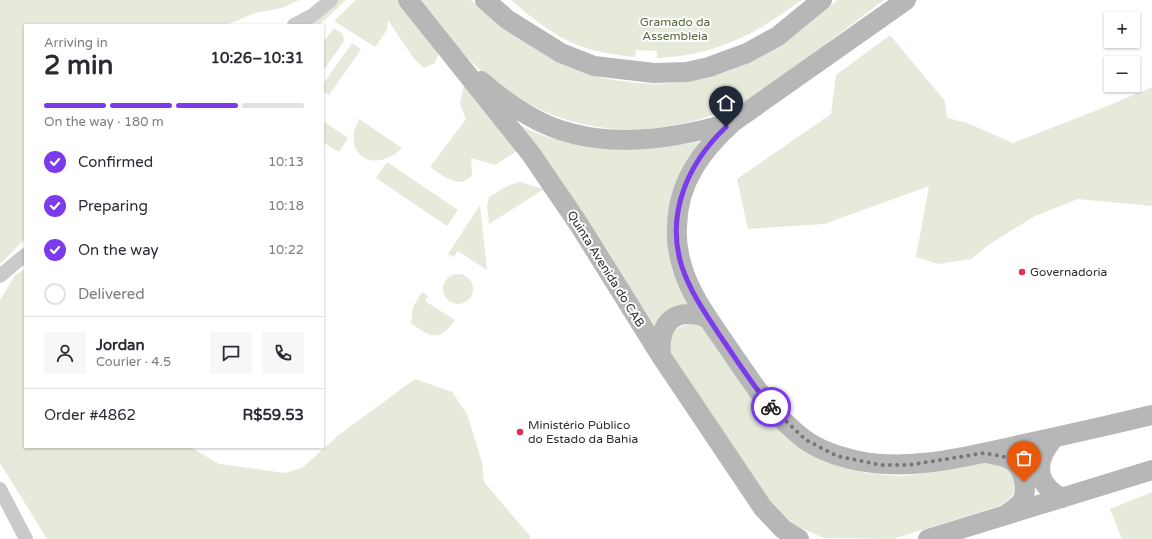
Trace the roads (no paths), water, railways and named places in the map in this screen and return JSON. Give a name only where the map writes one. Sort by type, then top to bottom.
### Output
[{"type":"main road","name":"Quinta Avenida do CAB","points":[[408,0],[452,57],[532,154],[578,223],[661,356],[763,508],[783,529],[799,539]]},
{"type":"main road","points":[[484,0],[508,20],[561,53],[594,66],[654,73],[687,72],[709,67],[747,53],[778,36],[822,0]]},
{"type":"main road","points":[[906,0],[733,122],[711,143],[690,173],[679,205],[677,244],[682,266],[690,285],[708,318],[770,406],[790,427],[806,440],[820,449],[837,456],[881,465],[909,465],[984,453],[1152,415]]},
{"type":"main road","points":[[452,57],[484,84],[532,117],[560,129],[587,136],[628,140],[670,138],[733,122]]},
{"type":"main road","points":[[661,356],[661,338],[663,331],[672,319],[685,314],[700,315],[708,318]]},
{"type":"main road","points":[[1055,438],[1044,451],[1040,469],[1042,481],[1046,488],[1051,493],[1062,498]]},
{"type":"main road","points":[[984,453],[1002,456],[1014,462],[1020,470],[1024,482],[1022,500],[1016,508],[1004,516]]},
{"type":"main road","points":[[928,539],[1152,470]]},
{"type":"street","points":[[296,24],[313,15],[331,0]]},
{"type":"street","points":[[0,276],[24,256]]},
{"type":"street","points":[[0,489],[26,539]]},
{"type":"place","name":"Governadoria","points":[[1022,272]]},
{"type":"place","name":"Ministério Público do Estado da Bahia","points":[[520,432]]},
{"type":"park label","name":"Gramado da Assembleia","points":[[675,29]]}]
